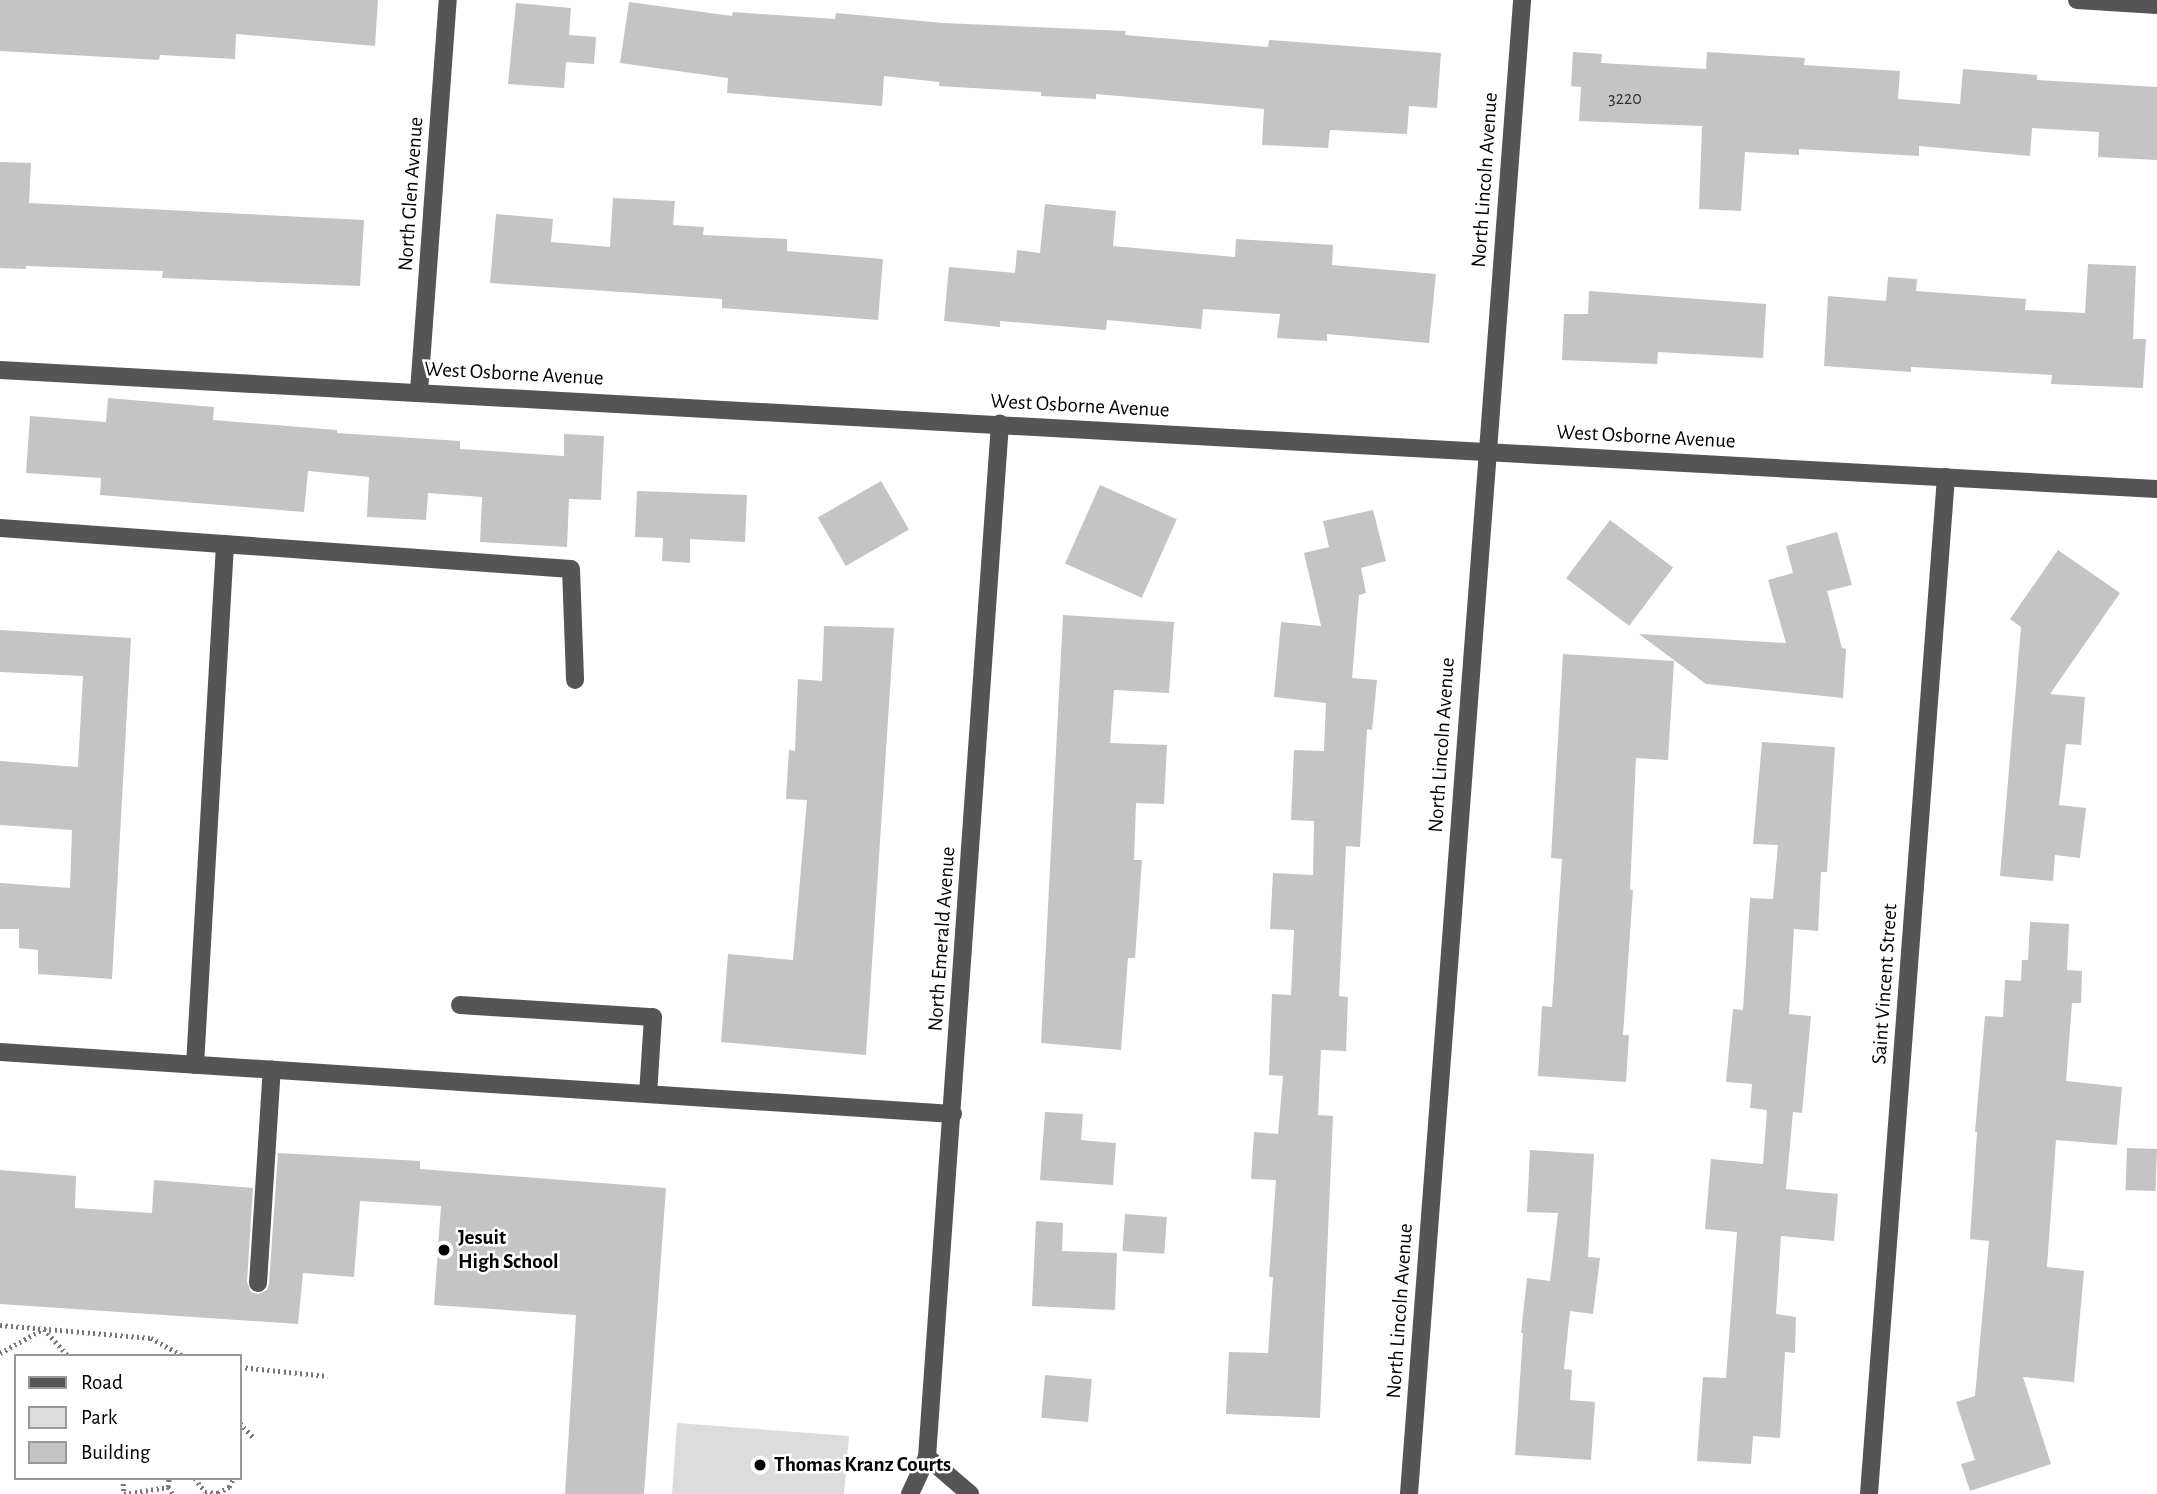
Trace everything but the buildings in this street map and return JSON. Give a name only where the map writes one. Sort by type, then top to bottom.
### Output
[{"type":"street","name":"North Glen Avenue","points":[[419,391],[448,0]]},
{"type":"street","name":"North Lincoln Avenue","points":[[1409,1494],[1522,0]]},
{"type":"street","points":[[2077,0],[2157,5]]},
{"type":"street","name":"West Osborne Avenue","points":[[0,370],[419,391],[2157,489]]},
{"type":"street","name":"North Emerald Avenue","points":[[927,1457],[1000,424]]},
{"type":"street","name":"Saint Vincent Street","points":[[1869,1494],[1947,477]]},
{"type":"street","points":[[0,528],[571,569],[575,681]]},
{"type":"street","points":[[195,1065],[225,544]]},
{"type":"street","points":[[460,1005],[653,1017],[648,1094]]},
{"type":"street","points":[[0,1052],[953,1114]]},
{"type":"street","points":[[258,1283],[272,1069]]},
{"type":"street","points":[[910,1494],[927,1457],[970,1494]]},
{"type":"path","points":[[0,1325],[152,1338],[180,1354]]},
{"type":"path","points":[[0,1353],[43,1328]]},
{"type":"path","points":[[43,1328],[66,1354]]},
{"type":"path","points":[[242,1367],[328,1376]]},
{"type":"path","points":[[242,1425],[255,1439]]},
{"type":"path","points":[[169,1480],[168,1487],[173,1494]]},
{"type":"path","points":[[196,1480],[205,1492],[218,1493],[229,1487],[233,1480]]},
{"type":"path","points":[[124,1494],[168,1487]]},
{"type":"path","points":[[229,1487],[234,1494]]},
{"type":"green space","name":"Thomas Kranz Courts","points":[[677,1423],[849,1436],[844,1494],[672,1494]]},
{"type":"place","name":"Jesuit High School","points":[[444,1250]]},
{"type":"place","name":"Thomas Kranz Courts","points":[[760,1465]]}]
